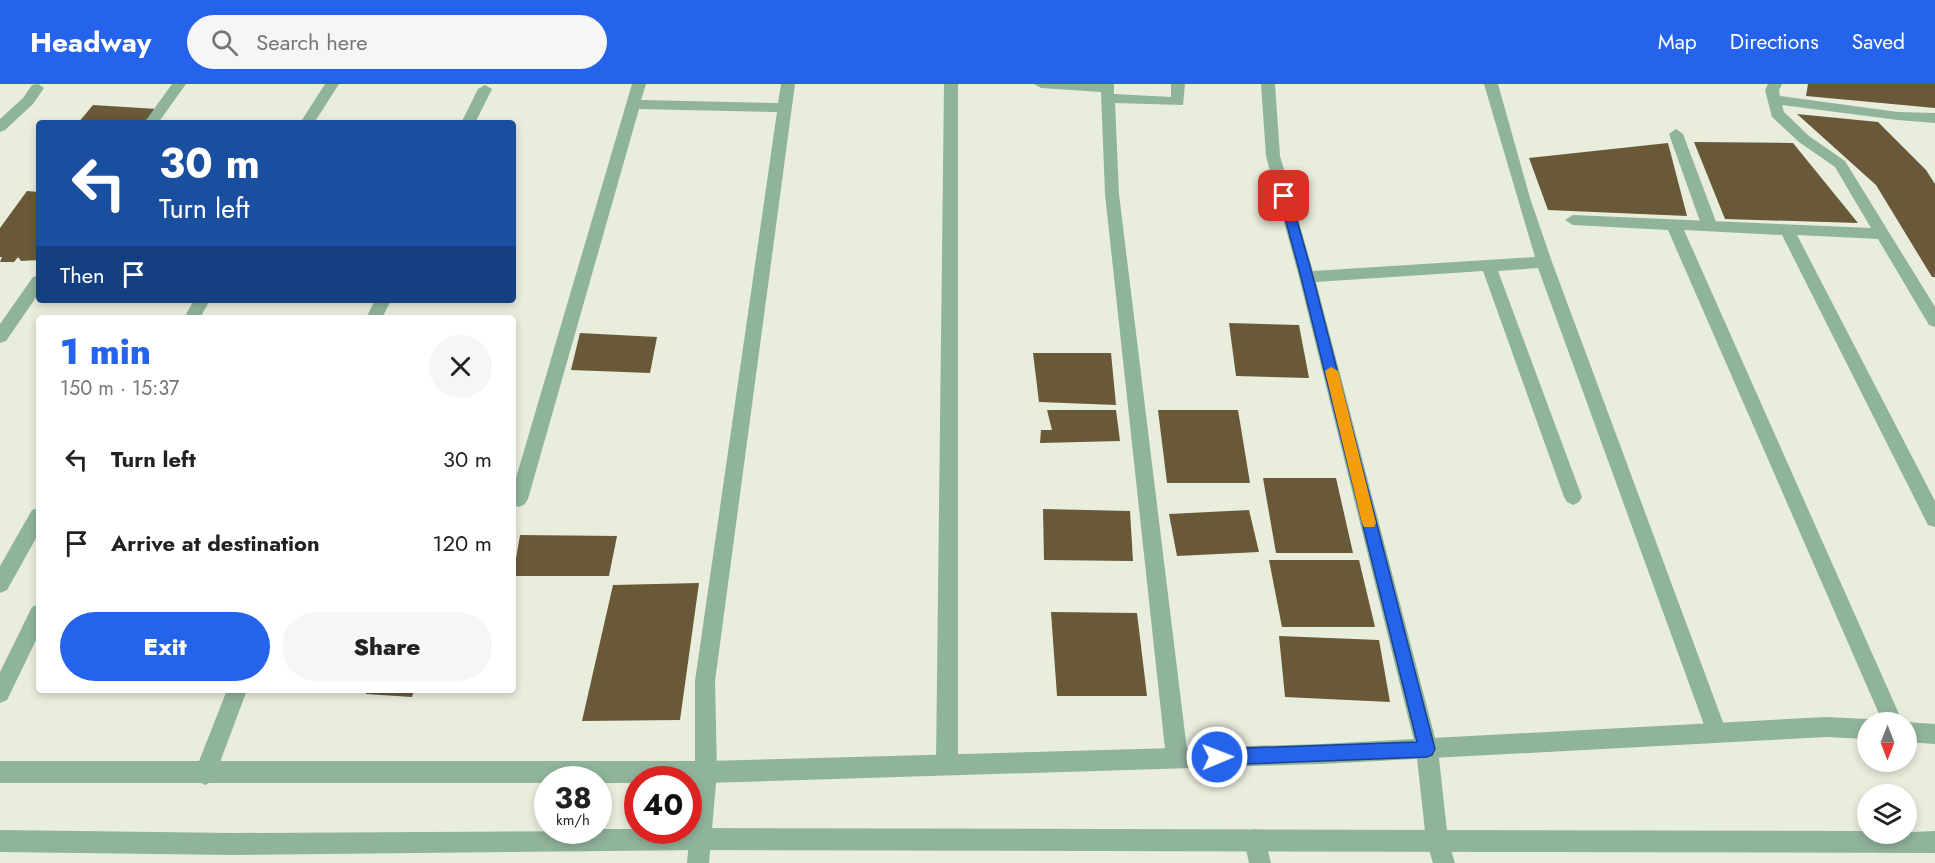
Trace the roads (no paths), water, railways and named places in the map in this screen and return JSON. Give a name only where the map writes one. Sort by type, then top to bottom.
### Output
[{"type":"street","points":[[153,120],[179,84]]},
{"type":"street","points":[[309,120],[332,84]]},
{"type":"street","points":[[519,499],[639,84]]},
{"type":"street","points":[[702,816],[706,771],[705,681],[788,84]]},
{"type":"street","points":[[947,765],[951,84]]},
{"type":"street","points":[[1041,84],[1107,90],[1178,102],[1178,84]]},
{"type":"street","points":[[1268,84],[1273,156],[1307,277],[1427,749],[1437,840],[1444,863]]},
{"type":"street","points":[[1491,84],[1523,198],[1544,262],[1717,733]]},
{"type":"street","points":[[1775,84],[1772,90],[1777,114],[1804,139],[1840,164],[1935,321]]},
{"type":"street","points":[[0,127],[28,101],[37,88]]},
{"type":"street","points":[[470,120],[485,89]]},
{"type":"street","points":[[1107,90],[1112,194],[1177,758]]},
{"type":"street","points":[[1774,100],[1929,117],[1935,135]]},
{"type":"street","points":[[634,104],[785,108]]},
{"type":"street","points":[[1676,134],[1710,227]]},
{"type":"street","points":[[1573,220],[1883,234]]},
{"type":"street","points":[[1674,225],[1888,712]]},
{"type":"street","points":[[1787,230],[1935,519]]},
{"type":"street","points":[[1307,277],[1544,262]]},
{"type":"street","points":[[1489,266],[1574,497]]},
{"type":"street","points":[[0,337],[36,285]]},
{"type":"street","points":[[0,585],[36,521]]},
{"type":"street","points":[[0,693],[36,619]]},
{"type":"street","points":[[205,774],[236,693]]},
{"type":"street","points":[[0,772],[205,774],[706,771],[1427,749],[1826,727],[1857,728]]},
{"type":"street","points":[[1917,733],[1935,734]]},
{"type":"street","points":[[702,839],[1935,842]]},
{"type":"street","points":[[0,841],[233,844],[624,840]]},
{"type":"street","points":[[1255,840],[1260,863]]},
{"type":"street","points":[[698,863],[700,844]]}]
